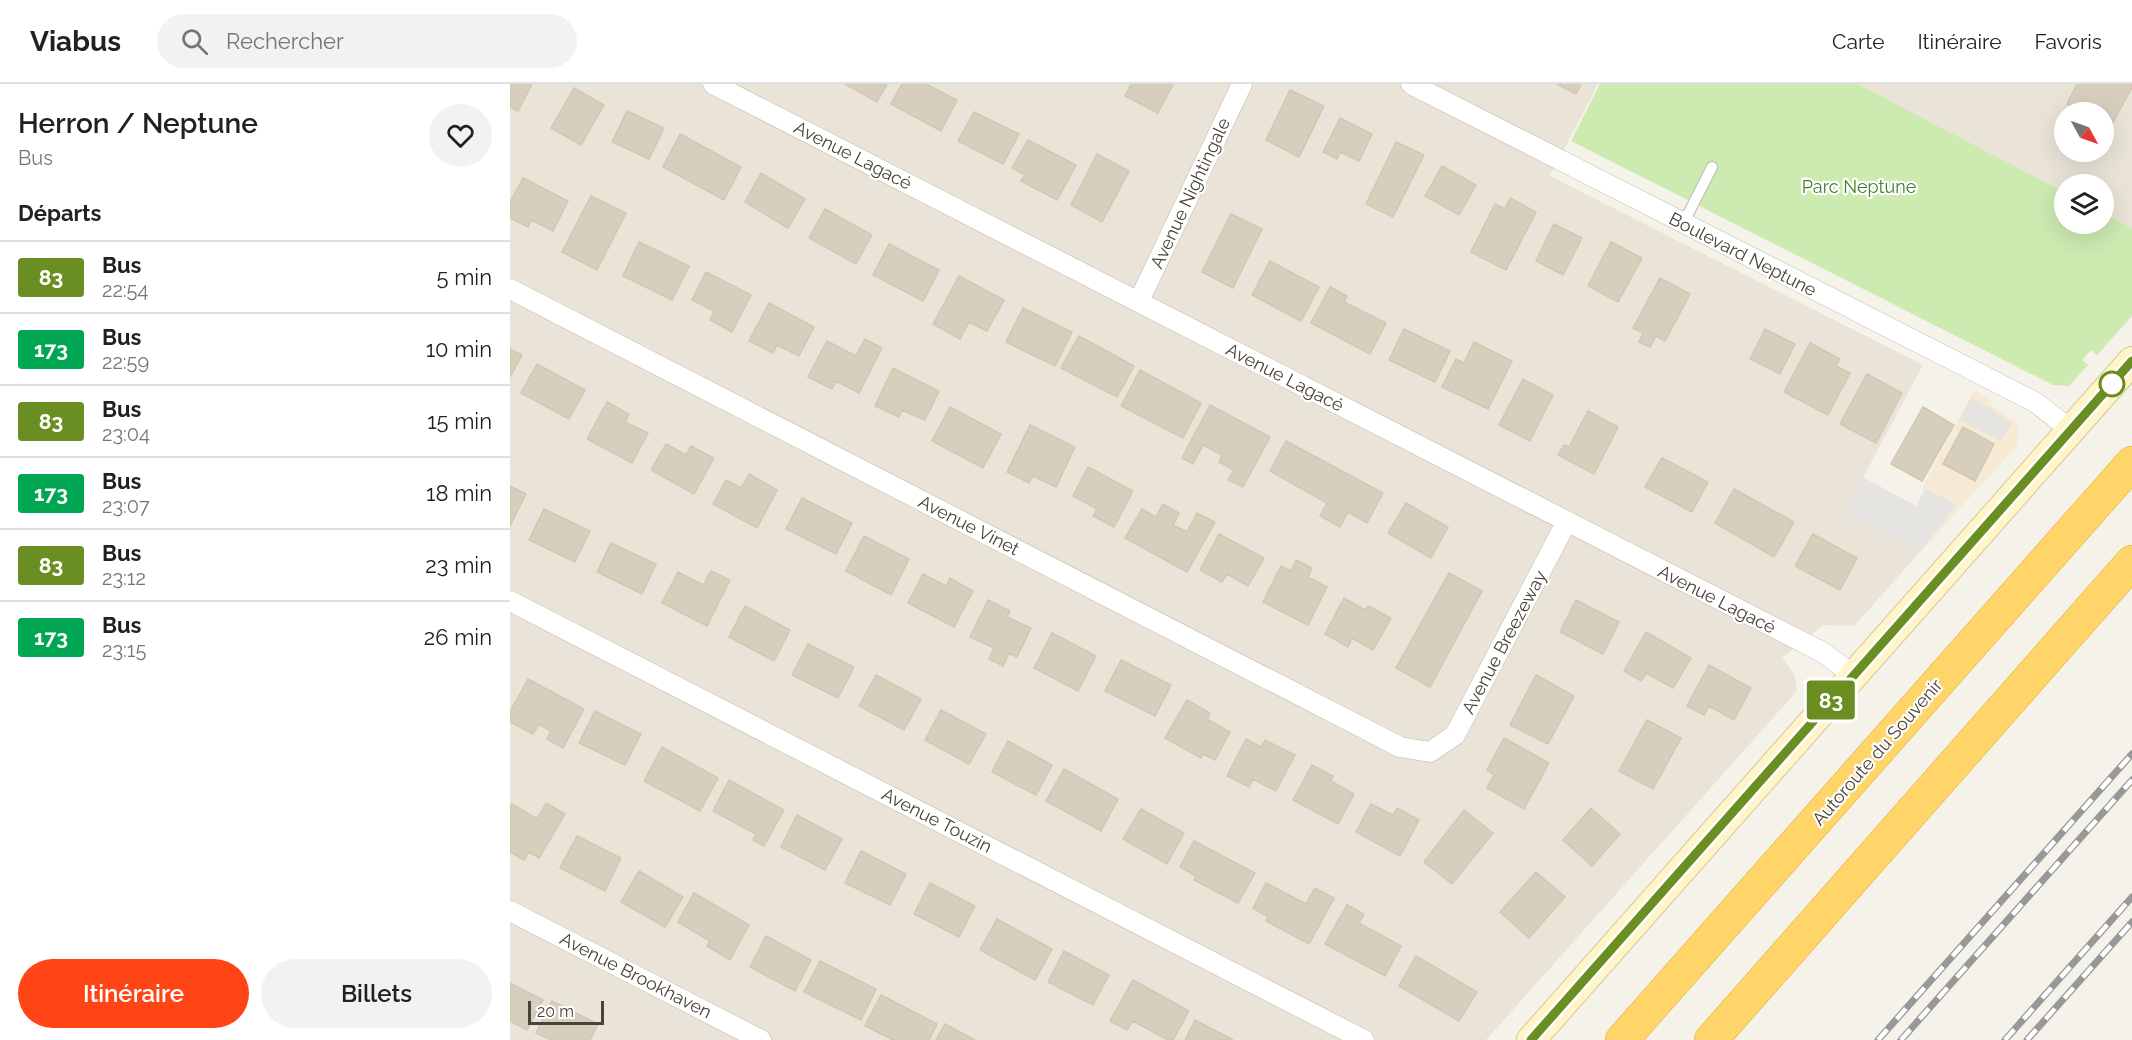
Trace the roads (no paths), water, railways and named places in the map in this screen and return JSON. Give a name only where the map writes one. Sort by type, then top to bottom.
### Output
[{"type":"highway","name":"Autoroute du Souvenir","points":[[1622,1040],[2132,463]]},
{"type":"highway","points":[[1711,1040],[2132,562]]},
{"type":"main road","points":[[1531,1040],[2132,361]]},
{"type":"street","name":"Avenue Lagacé","points":[[713,84],[1824,653],[1854,675]]},
{"type":"street","name":"Avenue Nightingale","points":[[1139,301],[1242,84]]},
{"type":"street","name":"Boulevard Neptune","points":[[1411,84],[2035,402],[2071,430]]},
{"type":"street","name":"Avenue Vinet","points":[[510,288],[1400,747],[1430,752]]},
{"type":"street","name":"Avenue Breezeway","points":[[1430,752],[1455,735],[1567,521]]},
{"type":"street","name":"Avenue Touzin","points":[[510,601],[1364,1040]]},
{"type":"street","name":"Avenue Brookhaven","points":[[510,911],[761,1040]]},
{"type":"lane","points":[[1683,224],[1712,167]]},
{"type":"railway","points":[[1878,1040],[2132,754]]},
{"type":"railway","points":[[1901,1040],[2132,780]]},
{"type":"railway","points":[[2005,1040],[2132,897]]},
{"type":"railway","points":[[2027,1040],[2132,922]]},
{"type":"park label","name":"Parc Neptune","points":[[1859,186]]}]
